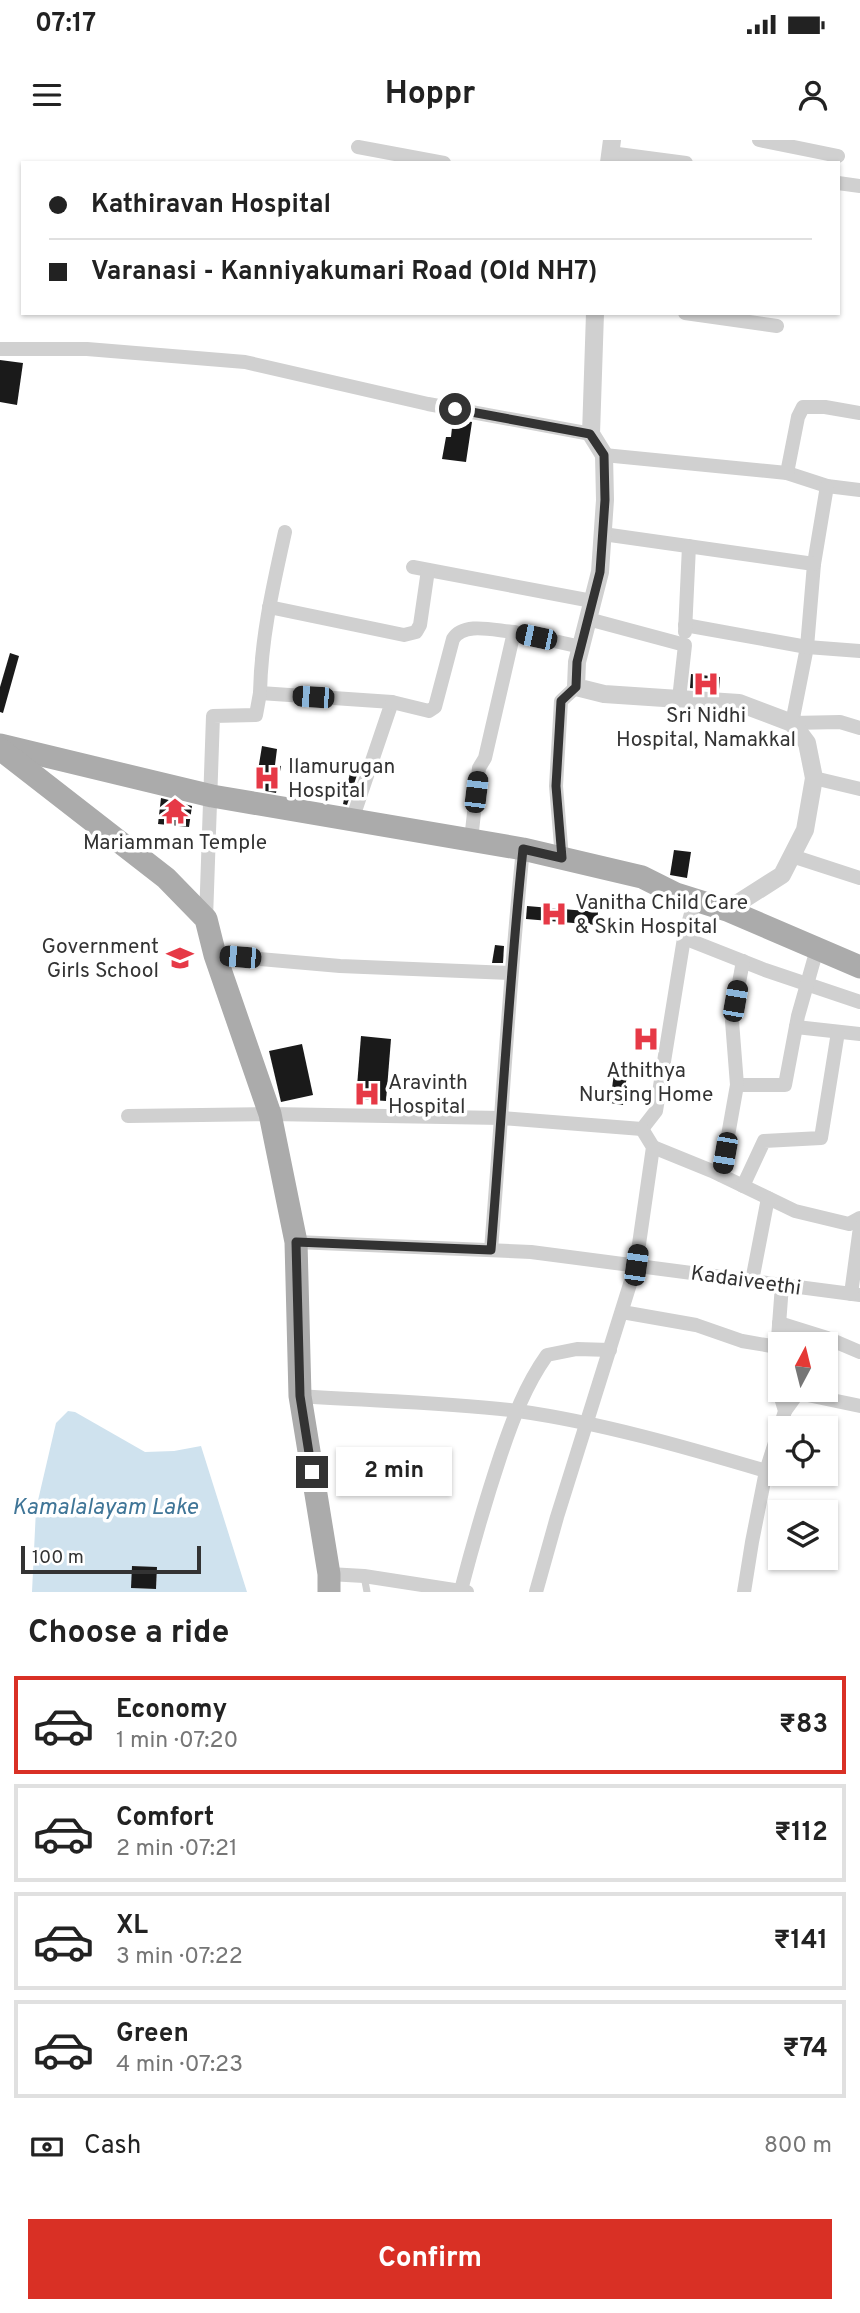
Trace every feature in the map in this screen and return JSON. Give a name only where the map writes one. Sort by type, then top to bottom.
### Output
[{"type":"main road","points":[[0,747],[212,796],[523,849],[642,877],[676,894],[727,910],[860,967]]},
{"type":"main road","points":[[0,747],[166,878],[206,919],[215,955],[270,1114],[296,1242],[300,1396],[329,1583]]},
{"type":"street","points":[[759,140],[838,156]]},
{"type":"street","points":[[358,147],[433,161]]},
{"type":"street","points":[[611,152],[672,161]]},
{"type":"street","points":[[840,183],[860,186]]},
{"type":"street","points":[[562,858],[556,786],[561,701],[576,687],[577,662],[600,572],[603,534],[604,455],[590,434],[595,315]]},
{"type":"street","points":[[699,315],[776,326]]},
{"type":"street","points":[[0,349],[87,349],[245,362],[428,404],[590,434]]},
{"type":"street","points":[[787,473],[798,417],[803,407],[825,407],[860,413]]},
{"type":"street","points":[[604,455],[787,473],[827,486],[860,490]]},
{"type":"street","points":[[727,910],[782,875],[805,830],[814,778],[807,743],[792,723],[807,647],[814,564],[827,486]]},
{"type":"street","points":[[206,919],[213,716],[256,715],[269,607],[285,532]]},
{"type":"street","points":[[603,534],[814,564]]},
{"type":"street","points":[[679,699],[685,645],[689,546]]},
{"type":"street","points":[[413,567],[592,601]]},
{"type":"street","points":[[269,607],[404,635],[416,632],[421,625],[428,570]]},
{"type":"street","points":[[588,619],[685,645]]},
{"type":"street","points":[[685,625],[807,647],[860,651]]},
{"type":"street","points":[[260,694],[393,702],[429,711],[435,707],[453,639],[456,633],[466,628],[514,632],[581,647]]},
{"type":"street","points":[[471,840],[479,768],[485,758],[514,632]]},
{"type":"street","points":[[576,687],[604,694],[738,703],[792,723],[840,722],[860,728]]},
{"type":"street","points":[[352,820],[393,702]]},
{"type":"street","points":[[814,778],[860,789]]},
{"type":"street","points":[[491,1250],[510,973],[523,849]]},
{"type":"street","points":[[792,856],[860,878]]},
{"type":"street","points":[[642,1129],[656,1111],[684,938],[695,900]]},
{"type":"street","points":[[684,938],[860,1002]]},
{"type":"street","points":[[737,1085],[785,1085],[796,1027],[817,949]]},
{"type":"street","points":[[215,955],[340,966],[510,973]]},
{"type":"street","points":[[721,1175],[737,1085],[732,1021],[743,961]]},
{"type":"street","points":[[796,1027],[860,1034]]},
{"type":"street","points":[[743,1186],[764,1141],[821,1138],[838,1032]]},
{"type":"street","points":[[128,1116],[270,1114],[502,1118],[642,1129]]},
{"type":"street","points":[[642,1129],[653,1147],[721,1175],[795,1211],[849,1224],[860,1218]]},
{"type":"street","points":[[536,1592],[636,1265],[653,1147]]},
{"type":"street","points":[[752,1281],[768,1198]]},
{"type":"street","points":[[855,1294],[860,1227]]},
{"type":"street","name":"Kadaiveethi","points":[[296,1242],[531,1252],[855,1294]]},
{"type":"street","points":[[778,1332],[782,1285]]},
{"type":"street","points":[[622,1312],[696,1325],[741,1341],[768,1346]]},
{"type":"street","points":[[779,1323],[860,1352]]},
{"type":"street","points":[[329,1583],[365,1576],[464,1591],[485,1501],[515,1411],[533,1374],[547,1356],[577,1349],[610,1350]]},
{"type":"street","points":[[744,1592],[766,1471],[785,1411],[798,1393],[860,1406]]},
{"type":"street","points":[[300,1396],[515,1411],[587,1423],[766,1471]]},
{"type":"street","points":[[782,1402],[785,1411]]},
{"type":"lane","points":[[365,1576],[367,1592]]},
{"type":"water","name":"Kamalalayam Lake","points":[[68,1411],[75,1412],[145,1452],[201,1446],[247,1592],[32,1592],[36,1509],[56,1423]],"holes":[[[132,1566],[157,1568],[156,1589],[132,1588]]]},
{"type":"building","points":[[0,360],[23,363],[17,405],[0,402]]},
{"type":"building","points":[[453,418],[472,422],[466,462],[442,459],[446,437],[451,437]]},
{"type":"building","points":[[10,653],[19,656],[3,713],[0,712],[0,687]]},
{"type":"building","points":[[691,674],[720,677],[719,690],[690,688]]},
{"type":"building","points":[[262,746],[277,749],[275,765],[281,766],[276,793],[255,789]]},
{"type":"building","points":[[350,773],[357,775],[347,805],[343,804]]},
{"type":"building","name":"Mariamman Temple","points":[[161,798],[192,806],[189,827],[158,824]]},
{"type":"building","points":[[674,850],[691,852],[687,878],[670,875]]},
{"type":"building","points":[[527,906],[598,912],[597,925],[526,919]]},
{"type":"building","points":[[495,945],[504,946],[503,963],[492,963]]},
{"type":"building","points":[[361,1036],[391,1039],[386,1101],[356,1099]]},
{"type":"building","points":[[302,1044],[313,1095],[281,1102],[269,1051]]},
{"type":"building","points":[[615,1066],[628,1067],[623,1105],[610,1103]]},
{"type":"building","points":[[132,1566],[157,1567],[156,1589],[131,1588]]},
{"type":"place","name":"Sri Nidhi Hospital, Namakkal","points":[[706,684]]},
{"type":"place","name":"Ilamurugan Hospital","points":[[267,778]]},
{"type":"place","name":"Mariamman Temple","points":[[175,811]]},
{"type":"place","name":"Vanitha Child Care & Skin Hospital","points":[[554,914]]},
{"type":"place","name":"Government Girls School","points":[[180,958]]},
{"type":"place","name":"Athithya Nursing Home","points":[[646,1039]]},
{"type":"place","name":"Aravinth Hospital","points":[[367,1094]]},
{"type":"route","points":[[312,1472],[300,1396],[296,1242],[491,1250],[510,973],[523,849],[562,858],[556,786],[561,701],[576,687],[577,662],[600,572],[605,500],[604,455],[590,434],[455,409]]}]
